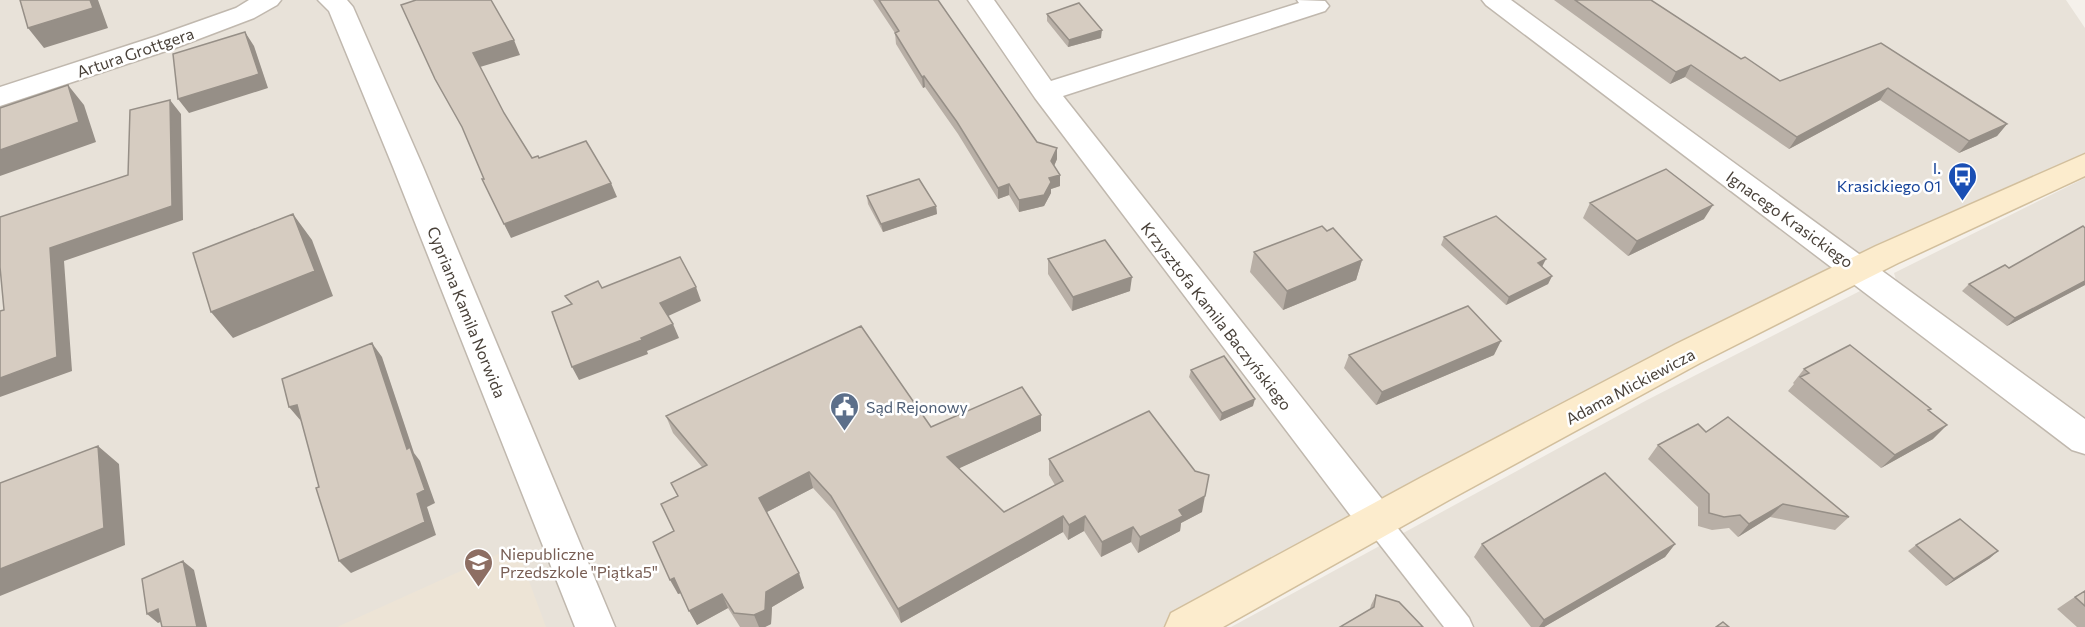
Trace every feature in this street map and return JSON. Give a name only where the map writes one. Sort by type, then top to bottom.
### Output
[{"type":"street","name":"Artura Grottgera","points":[[0,97],[176,39],[245,13],[268,0]]},
{"type":"street","name":"Cypriana Kamila Norwida","points":[[332,0],[339,8],[408,167],[595,627]]},
{"type":"street","name":"Krzysztofa Kamila Baczyńskiego","points":[[981,0],[1045,92],[1376,520]]},
{"type":"street","points":[[1045,92],[1316,6],[1310,0]]},
{"type":"street","name":"Ignacego Krasickiego","points":[[1495,0],[2085,439]]},
{"type":"street","name":"Adama Mickiewicza","points":[[1185,627],[1376,520],[1660,369],[1857,269],[2085,164]]},
{"type":"lane","name":"Krzysztofa Kamila Baczyńskiego","points":[[1376,520],[1460,627]]},
{"type":"shaded area","points":[[0,0],[2066,0],[2085,28],[2085,164],[1173,627],[0,627]]},
{"type":"shaded area","points":[[2085,178],[2085,421],[1908,291],[1896,280],[1894,273]]},
{"type":"shaded area","points":[[1860,291],[1874,296],[2085,455],[2085,627],[1231,627],[1647,400]]},
{"type":"shaded area","name":"Niepubliczne Przedszkole \"Piątka5\"","points":[[516,546],[546,627],[337,627]]},
{"type":"building","points":[[20,0],[90,0],[93,8],[28,28]]},
{"type":"building","points":[[416,0],[491,0],[514,40],[473,53],[504,113],[532,158],[538,156],[539,158],[586,141],[611,183],[504,224],[482,179],[484,179],[462,127],[435,79],[401,5]]},
{"type":"building","points":[[879,0],[938,0],[1037,142],[1057,148],[1051,161],[1060,175],[1049,178],[1051,182],[1044,195],[1019,200],[1009,184],[998,188],[957,122],[924,76],[922,77],[895,33],[899,31]]},
{"type":"building","points":[[1575,0],[1651,0],[1741,59],[1745,57],[1780,81],[1881,43],[2007,124],[1969,141],[1888,88],[1797,137],[1691,65],[1676,72]]},
{"type":"building","points":[[1079,3],[1102,30],[1069,40],[1047,14]]},
{"type":"building","points":[[245,32],[259,74],[178,99],[173,54]]},
{"type":"building","points":[[68,85],[79,122],[0,150],[0,108]]},
{"type":"building","points":[[170,100],[172,206],[50,248],[57,357],[0,378],[0,311],[4,310],[0,267],[0,217],[128,175],[130,110]]},
{"type":"building","points":[[1666,169],[1713,205],[1637,241],[1590,203]]},
{"type":"building","points":[[919,179],[936,206],[881,224],[867,196]]},
{"type":"building","points":[[293,214],[315,271],[211,312],[193,253]]},
{"type":"building","points":[[1496,216],[1546,259],[1538,263],[1552,276],[1509,297],[1444,237]]},
{"type":"building","points":[[1322,226],[1327,231],[1333,228],[1362,260],[1287,291],[1254,252]]},
{"type":"building","points":[[2083,226],[2085,228],[2085,281],[2015,318],[1969,284],[2005,265],[2009,268]]},
{"type":"building","points":[[1105,240],[1132,277],[1073,297],[1048,259]]},
{"type":"building","points":[[680,257],[696,287],[660,303],[673,324],[641,338],[642,340],[572,367],[552,312],[572,304],[565,296],[598,281],[602,288]]},
{"type":"building","points":[[1468,306],[1501,341],[1382,392],[1349,355]]},
{"type":"building","points":[[861,326],[931,427],[1022,387],[1041,415],[947,457],[1004,512],[1063,481],[1049,459],[1149,411],[1195,471],[1209,475],[1205,496],[1179,510],[1183,516],[1140,537],[1133,527],[1102,542],[1085,516],[1069,525],[1063,516],[898,609],[831,496],[809,472],[759,498],[799,573],[766,592],[765,610],[754,615],[734,613],[722,594],[689,611],[674,578],[670,580],[653,542],[674,531],[661,504],[678,496],[671,483],[707,465],[666,416]]},
{"type":"building","points":[[372,343],[407,449],[410,447],[425,490],[417,494],[425,522],[339,561],[316,488],[319,487],[297,405],[289,407],[282,379]]},
{"type":"building","points":[[1850,345],[1931,409],[1928,410],[1947,425],[1895,455],[1800,377],[1809,373],[1804,369]]},
{"type":"building","points":[[1224,356],[1255,399],[1222,413],[1191,370]]},
{"type":"building","points":[[1728,417],[1849,517],[1783,504],[1749,524],[1740,515],[1724,517],[1709,513],[1709,494],[1658,445],[1698,424],[1706,432]]},
{"type":"building","points":[[98,446],[104,528],[0,569],[0,483]]},
{"type":"building","points":[[1605,473],[1675,544],[1544,620],[1482,544]]},
{"type":"building","points":[[1960,519],[1998,551],[1954,579],[1916,545]]},
{"type":"building","points":[[183,561],[197,627],[162,627],[158,609],[147,614],[142,579]]},
{"type":"building","points":[[2085,591],[2085,606],[2075,597]]},
{"type":"building","points":[[1376,595],[1399,602],[1423,627],[1340,627],[1374,607]]},
{"type":"building","points":[[1723,622],[1729,627],[1716,627]]},
{"type":"place","name":"I. Krasickiego 01","points":[[1962,202]]},
{"type":"place","name":"Sąd Rejonowy","points":[[845,432]]},
{"type":"place","name":"Niepubliczne Przedszkole \"Piątka5\"","points":[[479,588]]}]
